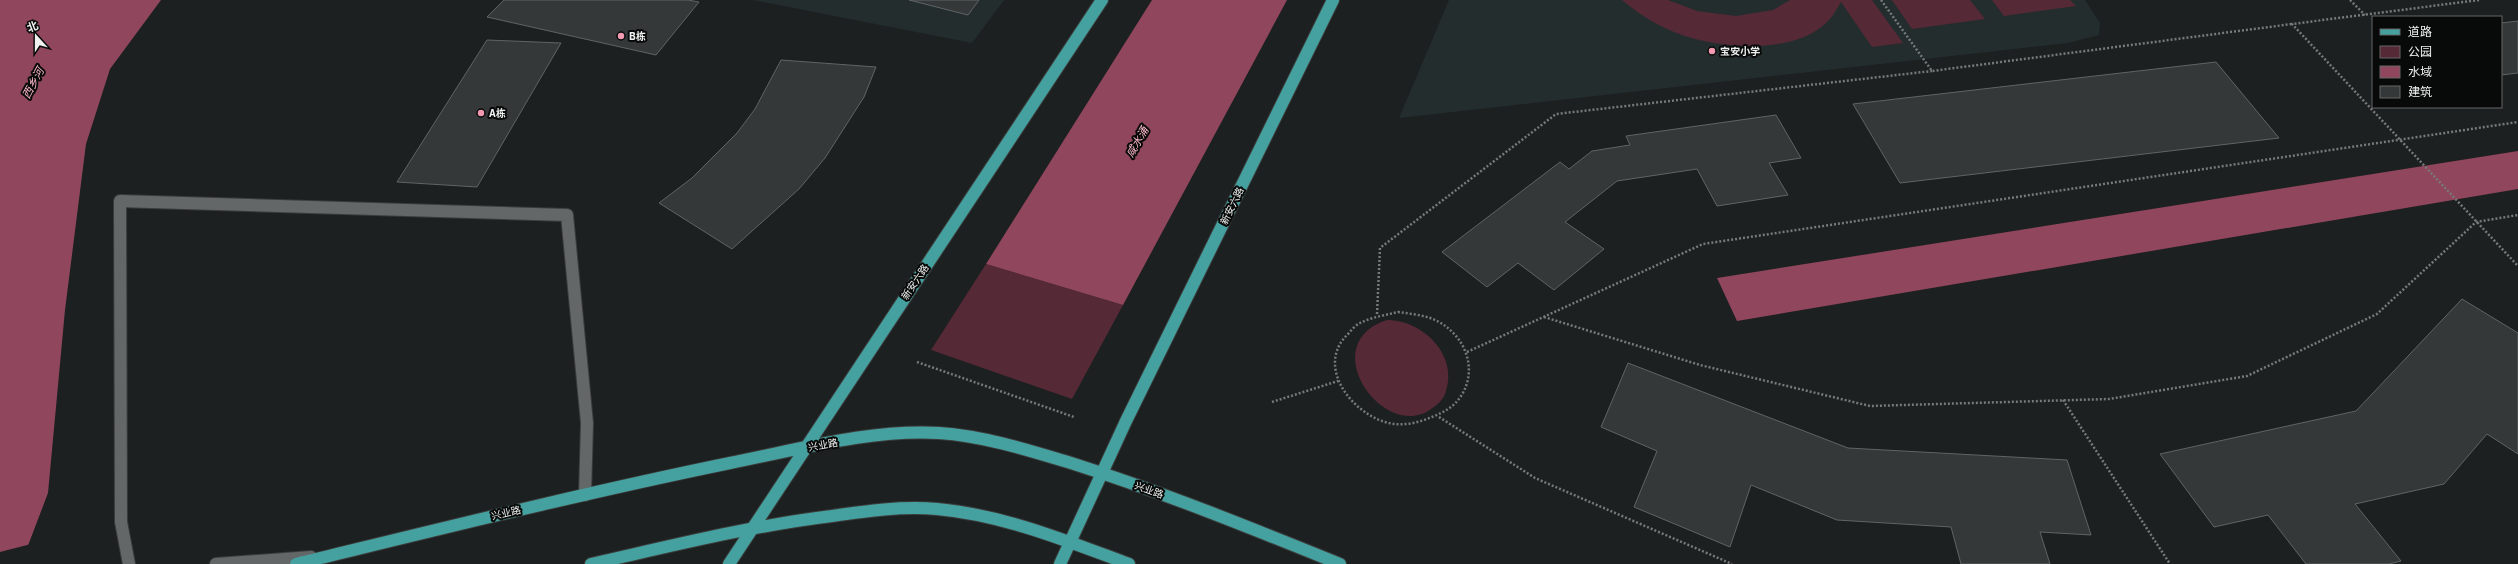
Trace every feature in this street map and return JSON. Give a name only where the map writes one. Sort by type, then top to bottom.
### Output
[{"type":"main road","name":"新安六路","points":[[729,564],[1102,0]]},
{"type":"main road","name":"新安六路","points":[[1060,564],[1102,473],[1333,0]]},
{"type":"main road","name":"兴业路","points":[[296,564],[324,556],[585,495],[805,448],[879,435],[939,433],[1009,444],[1102,473],[1200,508],[1340,564]]},
{"type":"main road","points":[[591,564],[753,528],[886,510],[938,509],[985,517],[1071,541],[1129,564]]},
{"type":"street","points":[[129,564],[121,522],[120,202],[566,215],[587,423],[585,495]]},
{"type":"street","points":[[216,564],[324,556]]},
{"type":"path","points":[[1881,0],[1932,71]]},
{"type":"path","points":[[2350,0],[2365,15]]},
{"type":"path","points":[[1377,314],[1380,248],[1556,114],[1932,71],[2479,0]]},
{"type":"path","points":[[2292,24],[2461,208],[2518,266]]},
{"type":"path","points":[[1467,352],[1703,244],[2518,122]]},
{"type":"path","points":[[1544,317],[1700,365],[1870,406],[2109,399],[2247,376],[2377,314],[2476,222],[2518,215]]},
{"type":"path","points":[[1398,312],[1420,315],[1440,323],[1456,336],[1467,352],[1471,371],[1467,389],[1456,405],[1439,417],[1417,424],[1394,424],[1372,417],[1353,404],[1340,388],[1334,370],[1335,352],[1344,336],[1358,323],[1377,314],[1398,312]]},
{"type":"path","points":[[917,362],[1074,417]]},
{"type":"path","points":[[1272,402],[1338,381]]},
{"type":"path","points":[[2063,400],[2170,564]]},
{"type":"path","points":[[1439,417],[1535,478],[1732,564]]},
{"type":"shaded area","points":[[753,0],[1004,0],[972,43]]},
{"type":"shaded area","name":"宝安小学","points":[[1449,0],[2085,0],[2100,23],[2099,35],[2068,43],[1399,118]]},
{"type":"green space","points":[[1622,0],[1668,0],[1697,11],[1736,16],[1773,10],[1790,0],[1872,0],[1903,43],[1872,47],[1841,2],[1828,21],[1811,34],[1795,40],[1776,44],[1736,46],[1698,40],[1682,35],[1650,20]]},
{"type":"green space","points":[[1892,0],[1970,0],[1985,19],[1912,29]]},
{"type":"green space","points":[[1992,0],[2070,0],[2076,6],[2004,16]]},
{"type":"green space","points":[[986,264],[1123,305],[1072,399],[931,350]]},
{"type":"green space","points":[[1387,320],[1413,326],[1425,333],[1443,354],[1447,366],[1448,380],[1445,394],[1442,399],[1431,409],[1413,416],[1394,413],[1377,402],[1364,386],[1356,368],[1356,349],[1366,332]]},
{"type":"water","name":"西乡河","points":[[0,0],[161,0],[110,69],[86,144],[65,310],[48,493],[21,564],[0,564]]},
{"type":"water","name":"咸水涌","points":[[1152,0],[1287,0],[1123,305],[986,264]]},
{"type":"water","points":[[2518,151],[2518,189],[1737,321],[1717,278]]},
{"type":"pier","points":[[31,544],[24,564],[0,564],[0,552]]},
{"type":"building","name":"B栋","points":[[504,0],[688,0],[699,2],[656,55],[487,17]]},
{"type":"building","points":[[909,0],[979,0],[968,15]]},
{"type":"building","points":[[2518,21],[2518,73],[2502,75],[2502,23]]},
{"type":"building","name":"A栋","points":[[487,40],[561,43],[477,187],[397,182]]},
{"type":"building","points":[[781,60],[876,67],[864,97],[825,158],[799,189],[732,249],[659,203],[692,178],[737,133],[755,109]]},
{"type":"building","points":[[2216,62],[2279,138],[1900,183],[1853,104]]},
{"type":"building","points":[[1776,115],[1801,158],[1769,163],[1788,195],[1717,206],[1697,169],[1617,181],[1565,222],[1604,249],[1554,290],[1518,263],[1487,287],[1442,252],[1560,162],[1569,169],[1592,151],[1630,145],[1626,136]]},
{"type":"building","points":[[2462,299],[2518,333],[2518,454],[2487,434],[2444,484],[2355,504],[2401,561],[2389,564],[2306,564],[2268,515],[2214,527],[2160,454],[2356,411]]},
{"type":"building","points":[[1628,363],[1848,448],[2067,460],[2091,535],[2040,532],[2050,564],[1961,564],[1951,527],[1837,520],[1751,485],[1730,547],[1634,507],[1657,451],[1601,427]]},
{"type":"place","name":"B栋","points":[[621,36]]},
{"type":"place","name":"宝安小学","points":[[1712,51]]},
{"type":"place","name":"A栋","points":[[481,113]]}]
